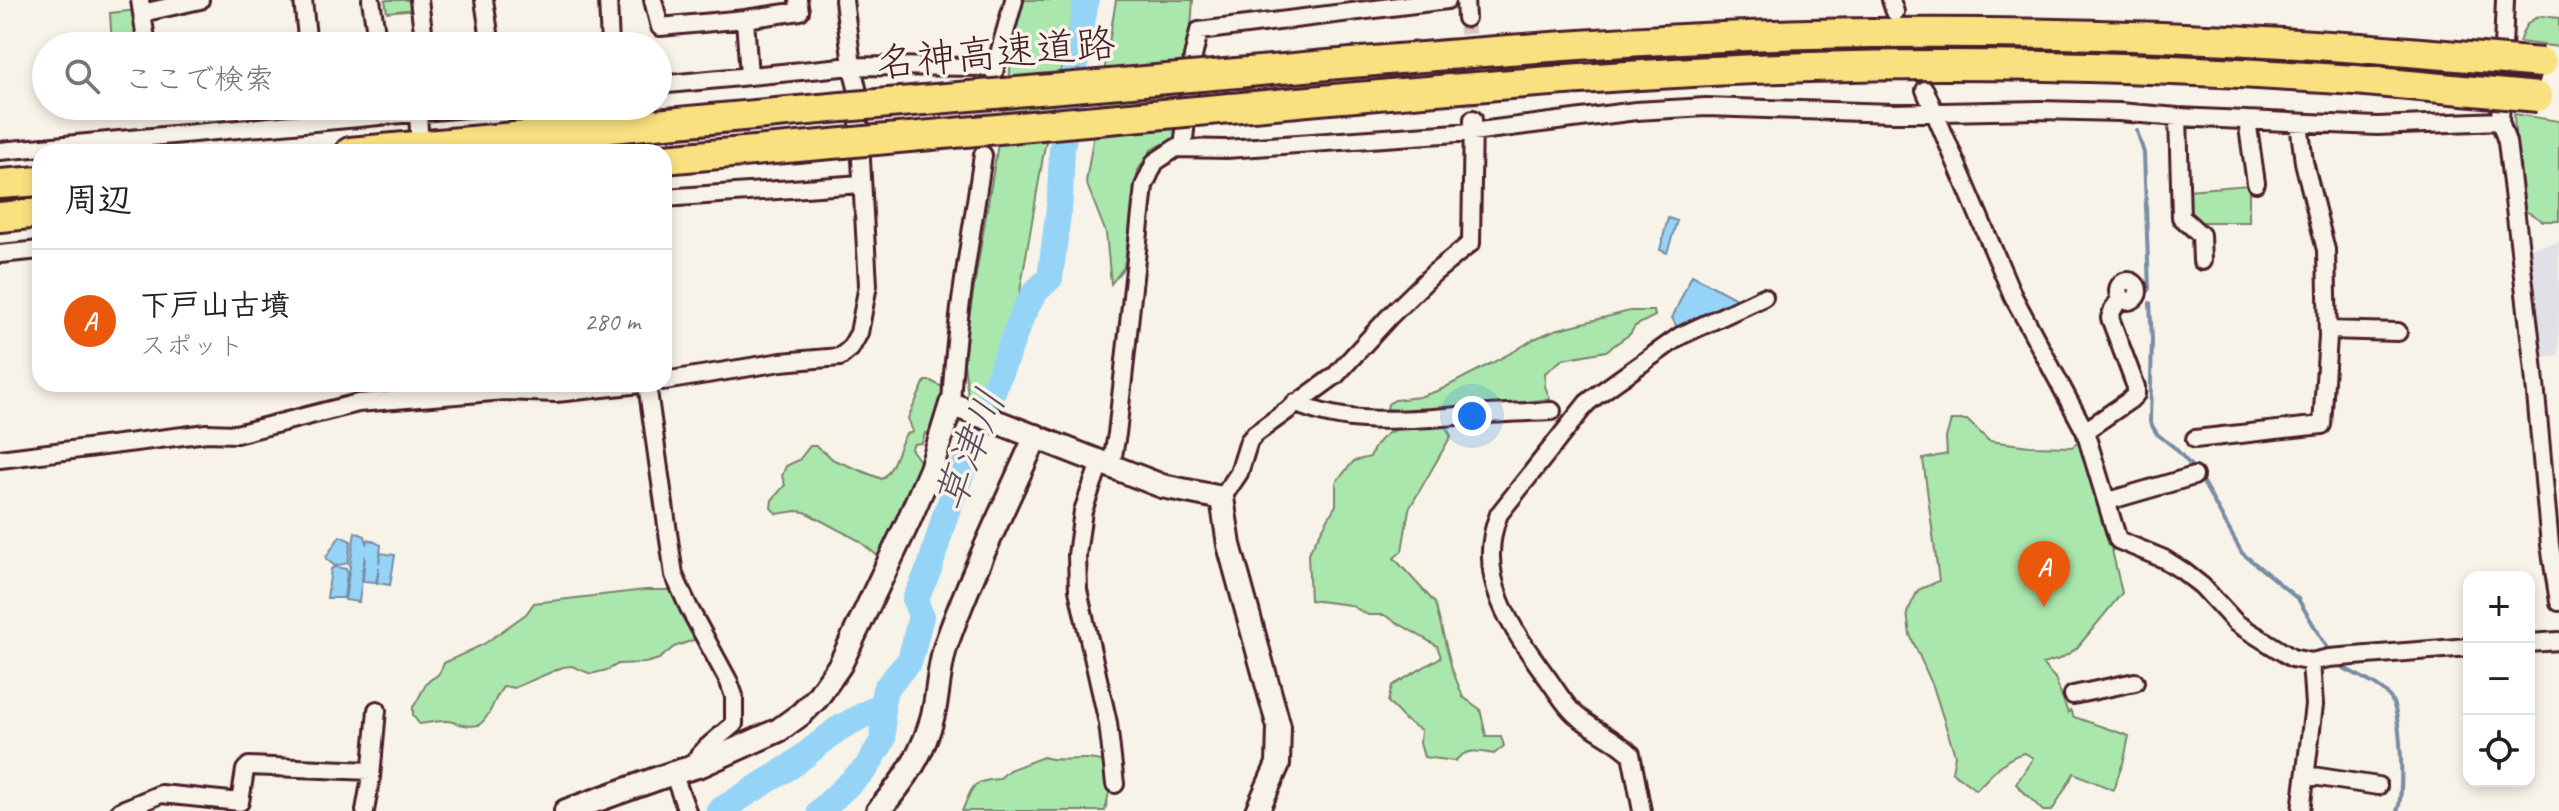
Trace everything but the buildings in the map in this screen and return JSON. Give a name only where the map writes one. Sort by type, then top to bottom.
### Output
[{"type":"highway","name":"名神高速道路","points":[[437,144],[1464,53],[1697,38],[1948,32],[2145,36],[2360,48],[2550,64]]},
{"type":"highway","name":"名神高速道路","points":[[672,158],[1574,80],[1814,67],[2120,67],[2355,80],[2549,98]]},
{"type":"highway","points":[[0,184],[32,182]]},
{"type":"highway","points":[[0,217],[32,214]]},
{"type":"street","points":[[145,32],[141,7],[200,0]]},
{"type":"street","points":[[303,0],[306,32]]},
{"type":"street","points":[[371,0],[376,32]]},
{"type":"street","points":[[419,0],[423,32]]},
{"type":"street","points":[[484,0],[489,32]]},
{"type":"street","points":[[608,0],[609,32]]},
{"type":"street","points":[[653,0],[660,27],[800,11],[798,0]]},
{"type":"street","points":[[672,380],[781,362],[840,357],[850,349],[859,333],[868,285],[857,88],[844,0]]},
{"type":"street","points":[[672,84],[852,66],[994,70],[1014,0]]},
{"type":"street","points":[[1183,148],[1193,57],[1199,31],[1447,0]]},
{"type":"street","points":[[1465,0],[1466,18]]},
{"type":"street","points":[[2505,0],[2500,121],[2507,142],[2533,362],[2550,545],[2559,602]]},
{"type":"street","points":[[745,19],[749,76]]},
{"type":"street","points":[[1925,90],[2013,296],[2085,431],[2118,540],[2164,559],[2202,586],[2236,623],[2292,658],[2311,662],[2463,647]]},
{"type":"street","points":[[1115,784],[1108,723],[1078,590],[1077,555],[1083,511],[1100,463],[1117,434],[1144,186],[1155,162],[1176,148],[1226,149],[1706,107],[1937,113],[2039,110],[2119,112],[2377,126],[2500,121]]},
{"type":"street","points":[[2178,117],[2181,217],[2201,235],[2202,261]]},
{"type":"street","points":[[68,144],[301,120]]},
{"type":"street","points":[[418,120],[419,131]]},
{"type":"street","points":[[2247,120],[2256,183]]},
{"type":"street","points":[[2195,439],[2322,425],[2328,330],[2326,250],[2304,162],[2299,123]]},
{"type":"street","points":[[1257,811],[1278,764],[1279,727],[1229,545],[1222,498],[1239,473],[1249,441],[1295,403],[1336,375],[1434,273],[1471,243],[1472,126]]},
{"type":"street","points":[[0,151],[32,148]]},
{"type":"street","points":[[566,811],[680,778],[701,765],[779,730],[817,698],[840,665],[960,407],[954,350],[983,155]]},
{"type":"street","points":[[672,197],[861,184]]},
{"type":"street","points":[[0,254],[32,251]]},
{"type":"street","points":[[1642,811],[1631,754],[1574,714],[1528,651],[1503,609],[1491,578],[1490,558],[1495,523],[1587,403],[1680,336],[1764,297]]},
{"type":"street","points":[[2085,431],[2136,394],[2110,318],[2121,298]]},
{"type":"street","points":[[2328,330],[2398,332]]},
{"type":"street","points":[[357,392],[358,403]]},
{"type":"street","points":[[0,459],[207,433],[236,434],[358,403],[493,392]]},
{"type":"street","points":[[530,392],[566,392]]},
{"type":"street","points":[[645,392],[674,575],[734,696],[734,724],[706,748],[680,778]]},
{"type":"street","points":[[1295,403],[1315,412],[1401,421],[1552,411]]},
{"type":"street","points":[[960,407],[1162,486],[1222,498]]},
{"type":"street","points":[[878,811],[907,777],[925,744],[946,644],[983,553],[1038,438]]},
{"type":"street","points":[[2108,501],[2194,476]]},
{"type":"street","points":[[2535,643],[2559,641]]},
{"type":"street","points":[[2301,811],[2314,705],[2311,662]]},
{"type":"street","points":[[2073,695],[2135,682]]},
{"type":"street","points":[[365,811],[377,710]]},
{"type":"street","points":[[120,811],[161,794],[240,802],[245,770],[249,766],[371,771]]},
{"type":"street","points":[[2306,775],[2378,786]]},
{"type":"street","points":[[680,778],[687,811]]},
{"type":"shaded area","points":[[2559,242],[2559,355],[2541,357],[2529,248]]},
{"type":"green space","points":[[385,0],[413,0],[415,9],[387,12]]},
{"type":"green space","points":[[1024,0],[1075,0],[1044,151],[1018,303],[981,406],[968,396],[964,363],[968,323],[1010,72],[1012,43]]},
{"type":"green space","points":[[1116,0],[1193,0],[1175,138],[1151,150],[1138,170],[1124,267],[1111,284],[1106,233],[1086,182]]},
{"type":"green space","points":[[137,10],[139,32],[111,32],[110,13]]},
{"type":"green space","points":[[2541,16],[2559,18],[2559,47],[2519,42],[2526,26]]},
{"type":"green space","points":[[2514,114],[2559,121],[2559,221],[2543,221],[2519,207]]},
{"type":"green space","points":[[2249,185],[2249,222],[2196,222],[2186,213],[2187,190]]},
{"type":"green space","points":[[1630,311],[1654,311],[1655,316],[1635,326],[1630,334],[1606,351],[1563,359],[1545,373],[1545,386],[1550,399],[1453,411],[1387,409],[1388,404],[1395,400],[1440,390],[1555,330]]},
{"type":"green space","points":[[925,381],[944,388],[931,434],[925,433],[922,443],[914,444],[911,449],[920,461],[915,485],[879,557],[858,540],[805,512],[777,514],[771,508],[772,500],[785,485],[782,476],[786,466],[799,460],[810,446],[816,446],[834,460],[882,479],[906,434],[913,432],[908,418]]},
{"type":"green space","points":[[1951,420],[1967,420],[1989,441],[2072,447],[2080,441],[2089,451],[2122,593],[2077,648],[2060,659],[2042,664],[2055,678],[2068,713],[2070,710],[2074,717],[2129,736],[2113,790],[2074,773],[2052,811],[2043,811],[2016,784],[2033,758],[2025,753],[2004,763],[1976,790],[1952,772],[1955,755],[1933,686],[1910,635],[1907,613],[1918,590],[1939,581],[1923,459],[1947,454],[1946,438]]},
{"type":"green space","points":[[1445,425],[1451,436],[1409,509],[1402,551],[1394,558],[1435,603],[1452,669],[1463,697],[1480,709],[1486,736],[1501,736],[1504,746],[1494,754],[1468,752],[1455,761],[1424,757],[1420,743],[1421,730],[1406,721],[1388,702],[1392,686],[1441,657],[1437,646],[1384,615],[1368,615],[1350,605],[1310,600],[1308,554],[1336,505],[1336,482],[1354,461],[1370,457],[1376,445],[1391,432],[1410,427]]},
{"type":"green space","points":[[645,590],[673,592],[699,638],[645,663],[618,664],[591,674],[572,666],[563,667],[514,688],[504,686],[479,725],[445,721],[419,724],[413,715],[413,707],[425,686],[438,675],[444,663],[484,644],[526,614],[534,603]]},
{"type":"green space","points":[[1043,757],[1091,759],[1107,763],[1110,788],[1105,811],[962,811],[977,784],[999,779],[1009,770]]},
{"type":"water","points":[[1668,218],[1677,221],[1667,253],[1660,250]]},
{"type":"water","points":[[1692,275],[1738,300],[1678,329],[1672,318]]},
{"type":"water","points":[[355,532],[365,536],[367,543],[369,539],[381,545],[379,563],[381,553],[395,555],[390,585],[377,583],[379,567],[376,582],[363,581],[365,556],[359,602],[345,600]]},
{"type":"water","points":[[340,536],[351,541],[348,563],[335,566],[326,557]]},
{"type":"water","points":[[335,567],[347,572],[344,598],[327,598],[331,569]]},
{"type":"waterway","name":"草津川","points":[[820,811],[866,768],[883,740],[885,689],[910,660],[921,616],[915,600],[930,567],[945,516],[1023,313],[1035,292],[1050,278],[1060,199],[1062,149],[1086,0]]},
{"type":"waterway","points":[[2137,131],[2144,153],[2149,289]]},
{"type":"waterway","points":[[2150,303],[2150,422],[2157,434],[2195,470]]},
{"type":"waterway","points":[[2200,477],[2242,553],[2298,599],[2328,649]]},
{"type":"waterway","points":[[2338,665],[2374,685],[2391,699],[2401,755],[2401,789],[2397,811]]},
{"type":"waterway","name":"草津川","points":[[719,811],[791,766],[838,729],[882,705]]},
{"type":"tunnel","points":[[1466,18],[1473,119]]},
{"type":"tunnel","points":[[616,120],[619,144]]},
{"type":"place","name":"下戸山古墳","points":[[2044,607]]}]
